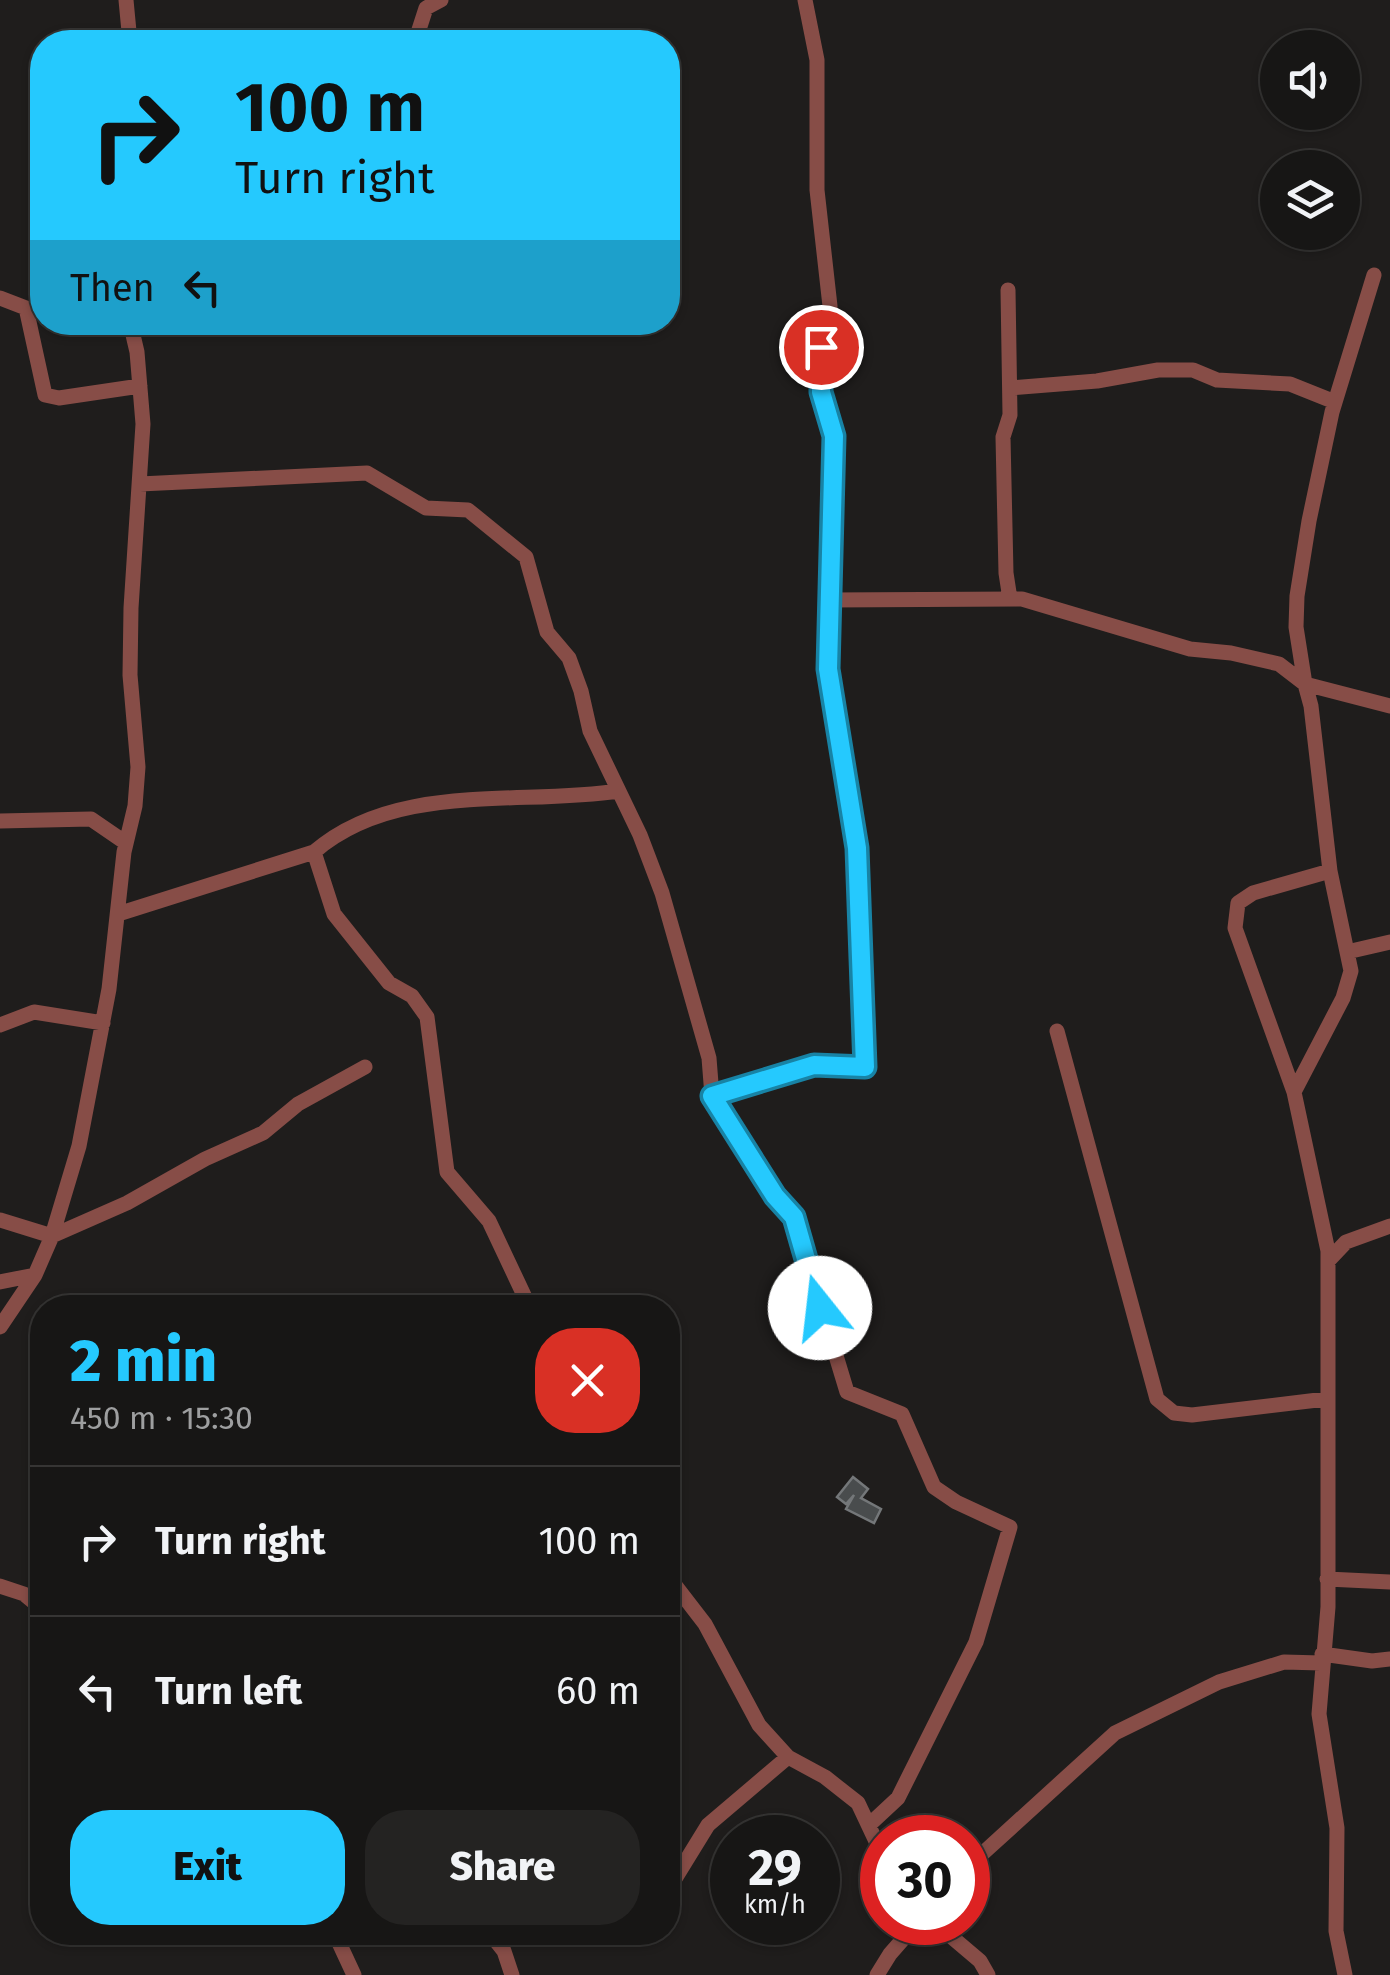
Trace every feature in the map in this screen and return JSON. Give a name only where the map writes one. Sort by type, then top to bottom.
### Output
[{"type":"street","points":[[126,0],[129,30]]},
{"type":"street","points":[[419,30],[426,8],[440,0]]},
{"type":"street","points":[[712,1096],[814,1065],[865,1067],[857,848],[828,669],[834,436],[823,402],[820,364],[821,347],[830,326],[830,306],[817,190],[816,60],[805,0]]},
{"type":"street","points":[[1294,1092],[1343,998],[1352,971],[1330,871],[1311,706],[1296,627],[1297,596],[1335,402],[1374,276]]},
{"type":"street","points":[[1008,290],[1010,415],[1004,437],[1006,572],[1010,598]]},
{"type":"street","points":[[0,298],[26,308],[30,326]]},
{"type":"street","points":[[32,335],[45,395],[59,398],[140,386]]},
{"type":"street","points":[[0,1327],[35,1275],[52,1236],[79,1146],[103,1023],[134,806],[138,767],[130,675],[143,424],[133,335]]},
{"type":"street","points":[[1010,388],[1098,381],[1158,370],[1193,370],[1217,380],[1290,384],[1335,402]]},
{"type":"street","points":[[140,484],[367,473],[426,508],[468,510],[526,557],[548,632],[569,658],[582,690],[590,730],[672,923],[709,1058],[712,1096],[775,1196],[794,1217],[848,1392],[902,1414],[934,1487],[956,1502],[1010,1527],[976,1642],[898,1798],[880,1815]]},
{"type":"street","points":[[828,600],[1010,598],[1134,630],[1190,649],[1279,664],[1305,684],[1390,706]]},
{"type":"street","points":[[118,914],[314,852],[334,836],[392,812],[434,804],[619,791]]},
{"type":"street","points":[[0,821],[91,819],[126,844]]},
{"type":"street","points":[[314,852],[334,914],[389,983],[412,996],[427,1017],[448,1172],[489,1220],[524,1295]]},
{"type":"street","points":[[1330,871],[1253,893],[1238,903],[1235,928],[1294,1092],[1328,1261],[1328,1607],[1318,1714],[1337,1828],[1336,1931],[1345,1975]]},
{"type":"street","points":[[1348,952],[1390,942]]},
{"type":"street","points":[[0,1025],[34,1012],[103,1023]]},
{"type":"street","points":[[1057,1031],[1157,1400],[1174,1413],[1192,1416],[1326,1399]]},
{"type":"street","points":[[0,1220],[52,1236],[127,1203],[206,1158],[263,1132],[298,1104],[364,1068]]},
{"type":"street","points":[[1328,1261],[1346,1242],[1390,1226]]},
{"type":"street","points":[[0,1282],[35,1275]]},
{"type":"street","points":[[1328,1579],[1390,1582]]},
{"type":"street","points":[[0,1586],[30,1599]]},
{"type":"street","points":[[680,1592],[705,1624],[759,1725],[788,1757],[825,1777],[858,1802],[864,1815]]},
{"type":"street","points":[[990,1847],[1115,1732],[1219,1682],[1284,1662],[1390,1659]]},
{"type":"street","points":[[680,1870],[708,1825],[788,1757]]},
{"type":"street","points":[[340,1945],[354,1975]]},
{"type":"street","points":[[499,1945],[512,1975]]},
{"type":"street","points":[[876,1975],[898,1945]]},
{"type":"street","points":[[961,1945],[980,1961],[988,1975]]},
{"type":"building","points":[[853,1477],[868,1489],[861,1498],[881,1509],[874,1523],[846,1509],[854,1495],[846,1504],[837,1497]]},
{"type":"route","points":[[820,1308],[794,1217],[775,1196],[712,1096],[814,1065],[865,1067],[857,848],[828,669],[834,436],[821,392],[821,347]]}]
